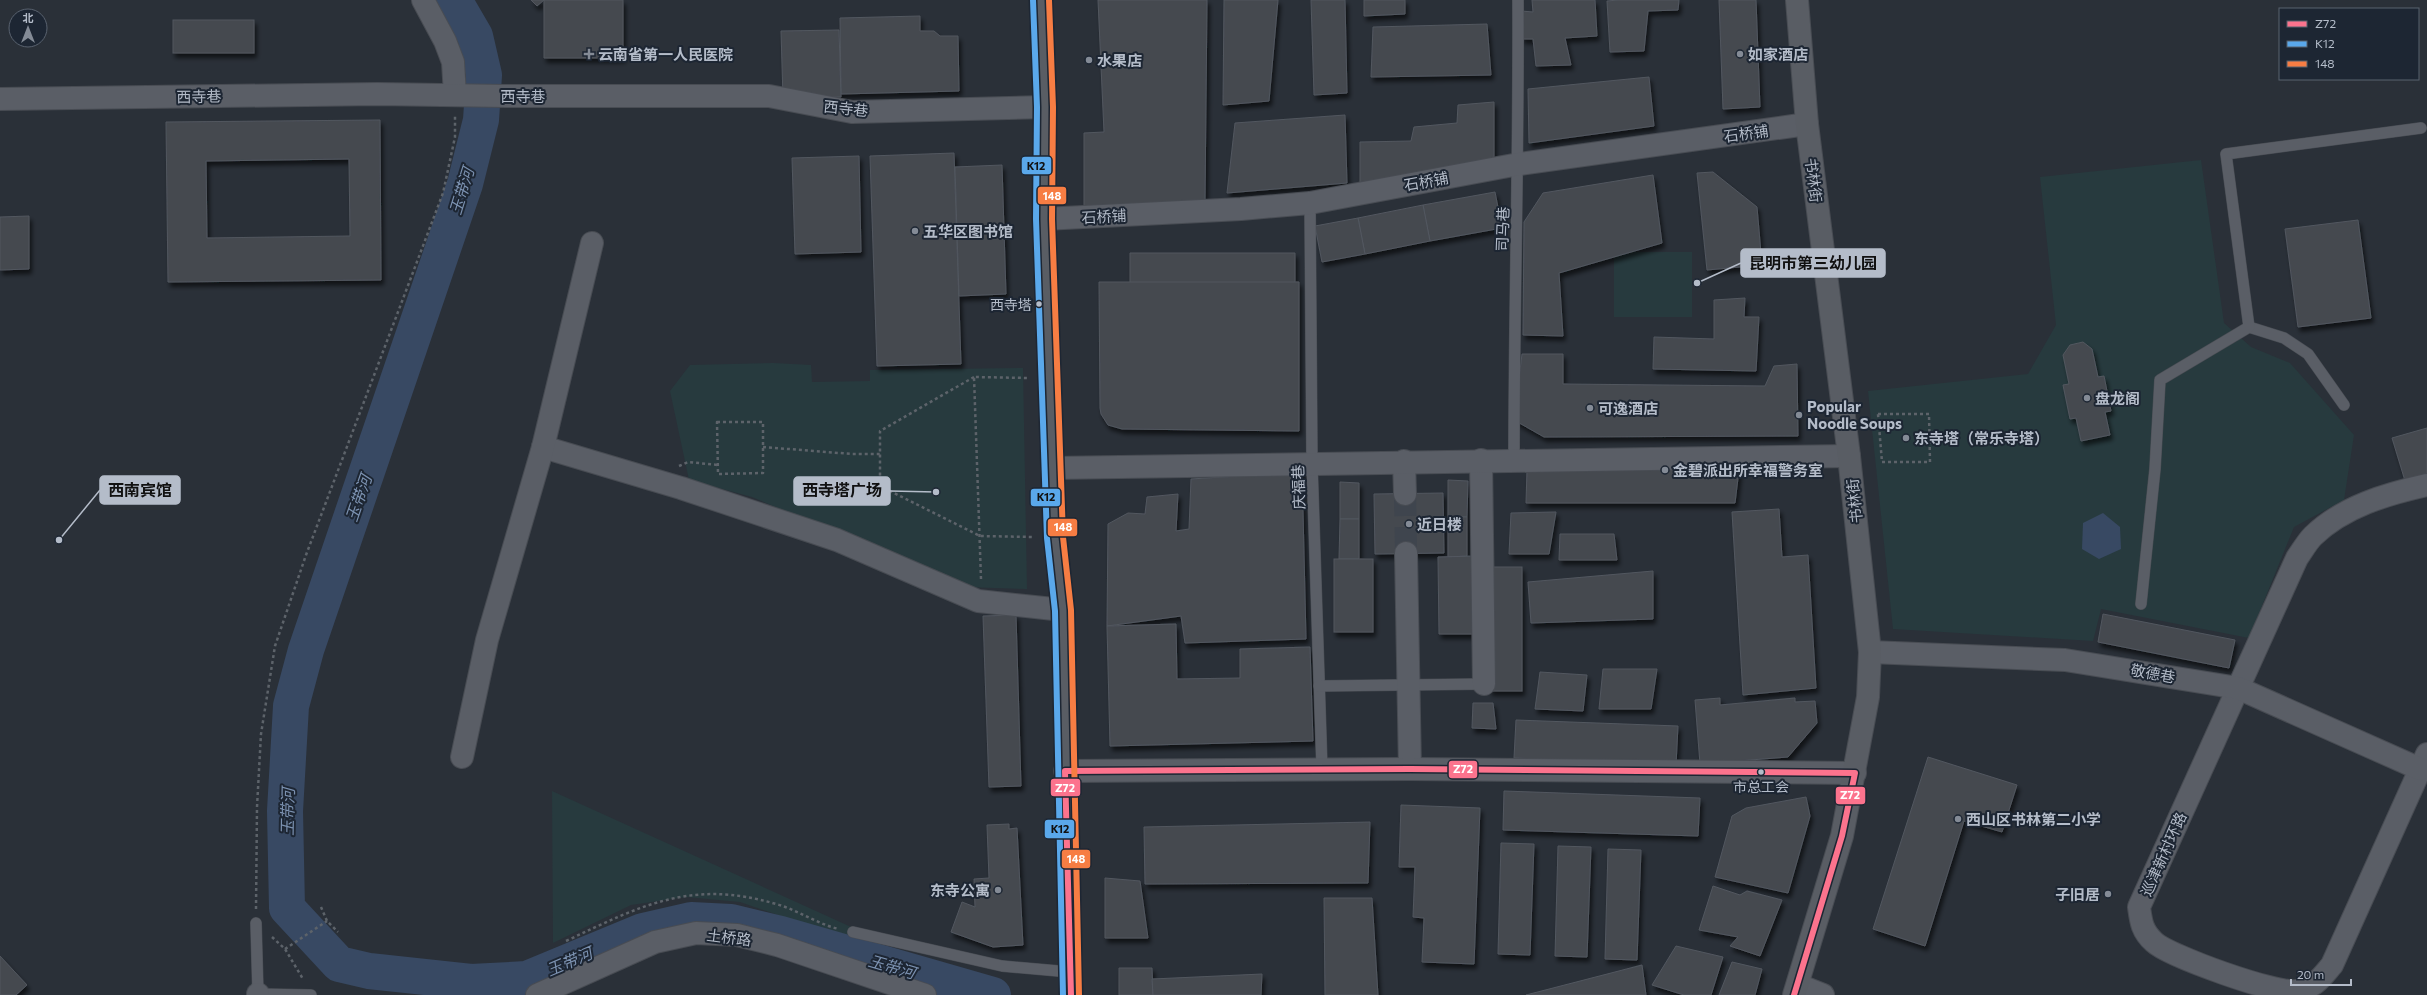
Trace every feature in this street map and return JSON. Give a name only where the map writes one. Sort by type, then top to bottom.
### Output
[{"type":"street","points":[[423,0],[446,41],[453,62],[455,95]]},
{"type":"street","points":[[1041,0],[1045,107],[1044,219],[1055,538],[1063,610],[1065,771],[1071,982]]},
{"type":"street","name":"书林街","points":[[1796,990],[1842,836],[1868,697],[1870,652],[1849,456],[1807,124],[1797,0]]},
{"type":"street","name":"西寺巷","points":[[0,99],[377,94],[506,96],[769,96],[852,112],[1045,107]]},
{"type":"street","name":"石桥铺","points":[[1044,219],[1241,209],[1310,203],[1519,164],[1807,124]]},
{"type":"street","points":[[462,757],[487,640],[542,447],[592,243]]},
{"type":"street","points":[[542,447],[681,488],[837,540],[978,601],[1063,610]]},
{"type":"street","points":[[1052,468],[1404,461],[1849,456]]},
{"type":"street","points":[[1481,460],[1484,684]]},
{"type":"street","points":[[1404,461],[1405,494]]},
{"type":"street","name":"巡津新村环路","points":[[2423,761],[2332,965],[2316,984],[2295,991],[2253,983],[2206,968],[2154,943],[2142,929],[2139,907],[2297,558],[2313,536],[2339,516],[2367,502],[2393,492],[2427,485]]},
{"type":"street","points":[[1406,554],[1410,769]]},
{"type":"street","name":"敬德巷","points":[[1870,652],[2065,660],[2146,671],[2238,688],[2423,761]]},
{"type":"street","points":[[1065,771],[1410,769],[1855,773]]},
{"type":"street","name":"土桥路","points":[[537,995],[655,942],[696,933],[737,935],[777,945],[925,995]]},
{"type":"street","points":[[1796,990],[1823,995]]},
{"type":"lane","name":"司马巷","points":[[1514,460],[1514,318],[1519,164],[1518,0]]},
{"type":"lane","points":[[2248,327],[2226,154],[2425,127]]},
{"type":"lane","name":"庆福巷","points":[[1310,203],[1312,463],[1322,769]]},
{"type":"lane","points":[[2141,604],[2155,469],[2160,380],[2248,327],[2284,338],[2308,354],[2344,405]]},
{"type":"lane","points":[[1319,686],[1484,684]]},
{"type":"lane","points":[[256,923],[258,994],[311,995]]},
{"type":"lane","points":[[853,932],[1071,982]]},
{"type":"path","points":[[305,982],[285,949],[256,923],[257,807],[260,749],[275,646],[306,555],[443,193],[455,137],[455,95]]},
{"type":"path","points":[[1049,378],[974,377],[880,431],[880,486],[980,536],[1055,538]]},
{"type":"path","points":[[974,377],[981,578],[978,601]]},
{"type":"path","points":[[1878,414],[1929,414],[1930,462],[1882,462],[1878,414]]},
{"type":"path","points":[[717,422],[763,422],[763,447],[763,473],[718,474],[717,422]]},
{"type":"path","points":[[763,447],[852,454],[880,454]]},
{"type":"path","points":[[566,941],[610,920],[674,896],[704,892],[733,894],[777,904],[833,927],[853,932]]},
{"type":"path","points":[[321,908],[327,921],[338,932]]},
{"type":"path","points":[[285,949],[327,921]]},
{"type":"green space","points":[[2201,160],[2224,323],[2251,347],[2290,363],[2354,435],[2344,500],[2294,527],[2249,638],[2101,609],[2093,641],[1893,629],[1868,391],[2028,374],[2056,325],[2040,177]]},
{"type":"green space","points":[[1614,252],[1692,252],[1692,317],[1614,317]]},
{"type":"green space","points":[[773,363],[811,365],[812,382],[870,381],[870,370],[1023,368],[1027,589],[963,587],[752,497],[689,480],[670,391],[690,365]]},
{"type":"green space","points":[[552,791],[882,941],[877,949],[740,902],[686,897],[631,905],[553,943]]},
{"type":"water","points":[[2103,513],[2120,527],[2121,549],[2099,559],[2082,549],[2083,523]]},
{"type":"building","points":[[531,0],[544,0],[537,6]]},
{"type":"building","points":[[544,0],[623,0],[623,58],[544,58]]},
{"type":"building","points":[[1098,0],[1207,0],[1205,201],[1084,210],[1084,133],[1104,132]]},
{"type":"building","points":[[1224,0],[1278,0],[1269,101],[1223,105]]},
{"type":"building","points":[[1311,0],[1345,0],[1347,93],[1314,95]]},
{"type":"building","points":[[1364,0],[1405,0],[1405,14],[1364,16]]},
{"type":"building","points":[[1532,0],[1595,0],[1597,36],[1565,38],[1571,65],[1536,66],[1533,39],[1522,39],[1521,11],[1533,12]]},
{"type":"building","points":[[1679,0],[1678,10],[1648,11],[1644,51],[1610,52],[1607,1]]},
{"type":"building","name":"如家酒店","points":[[1719,0],[1756,0],[1760,107],[1723,109]]},
{"type":"building","points":[[920,16],[920,31],[934,31],[940,36],[958,36],[959,91],[841,94],[840,18]]},
{"type":"building","points":[[173,20],[254,20],[254,53],[173,53]]},
{"type":"building","points":[[1487,24],[1491,75],[1371,77],[1373,27]]},
{"type":"building","points":[[839,30],[841,97],[783,98],[781,31]]},
{"type":"building","points":[[1649,77],[1654,126],[1529,143],[1528,89]]},
{"type":"building","points":[[1494,102],[1494,158],[1360,185],[1360,142],[1411,141],[1414,127],[1457,123],[1458,105]]},
{"type":"building","points":[[1345,115],[1347,183],[1227,193],[1235,123]]},
{"type":"building","points":[[380,120],[381,280],[168,282],[166,122]],"holes":[[[349,159],[350,236],[207,238],[206,161]]]},
{"type":"building","name":"五华区图书馆","points":[[954,153],[961,364],[877,366],[870,156]]},
{"type":"building","points":[[859,156],[861,252],[795,254],[792,158]]},
{"type":"building","points":[[1002,165],[1006,294],[959,296],[955,167]]},
{"type":"building","points":[[1713,172],[1757,207],[1762,265],[1707,270],[1697,173]]},
{"type":"building","points":[[1653,175],[1662,243],[1559,273],[1563,336],[1523,335],[1524,222],[1543,193]]},
{"type":"building","points":[[1495,192],[1502,228],[1430,241],[1423,205]]},
{"type":"building","points":[[1423,205],[1430,241],[1365,254],[1358,218]]},
{"type":"building","points":[[29,216],[29,269],[0,270],[0,217]]},
{"type":"building","points":[[1358,218],[1365,254],[1322,262],[1315,226]]},
{"type":"building","points":[[2358,220],[2371,318],[2298,327],[2285,229]]},
{"type":"building","points":[[1130,253],[1295,253],[1295,316],[1130,317]]},
{"type":"building","points":[[1099,282],[1299,282],[1299,431],[1122,429],[1108,425],[1101,414],[1100,408]]},
{"type":"building","points":[[1745,298],[1744,317],[1759,317],[1756,371],[1653,369],[1654,337],[1714,339],[1714,300]]},
{"type":"building","name":"盘龙阁","points":[[2083,342],[2092,349],[2098,377],[2104,376],[2111,411],[2105,412],[2110,435],[2081,441],[2076,418],[2070,419],[2063,385],[2069,384],[2063,355],[2070,345]]},
{"type":"building","points":[[1522,354],[1563,354],[1563,384],[1765,386],[1774,366],[1797,364],[1798,436],[1544,437],[1514,420]]},
{"type":"building","points":[[2427,428],[2427,478],[2406,484],[2392,438]]},
{"type":"building","points":[[1302,468],[1306,639],[1185,643],[1181,616],[1107,626],[1108,524],[1128,513],[1145,514],[1147,497],[1178,494],[1176,531],[1189,529],[1191,479],[1269,474]]},
{"type":"building","points":[[1527,470],[1739,470],[1735,503],[1526,503]]},
{"type":"building","points":[[1448,480],[1468,481],[1467,517],[1448,517]]},
{"type":"building","points":[[1340,482],[1359,483],[1359,519],[1340,519]]},
{"type":"building","name":"近日楼","points":[[1443,493],[1444,553],[1375,554],[1374,494]]},
{"type":"building","points":[[1779,509],[1782,557],[1808,555],[1816,688],[1743,695],[1732,512]]},
{"type":"building","points":[[1556,512],[1549,554],[1509,554],[1511,513]]},
{"type":"building","points":[[1448,517],[1467,517],[1467,556],[1448,557]]},
{"type":"building","points":[[1340,519],[1359,519],[1359,559],[1339,559]]},
{"type":"building","points":[[1560,534],[1614,534],[1617,560],[1559,560]]},
{"type":"building","points":[[1477,556],[1478,634],[1439,634],[1438,557]]},
{"type":"building","points":[[1334,559],[1373,559],[1373,632],[1334,632]]},
{"type":"building","points":[[1490,567],[1522,567],[1522,691],[1490,691]]},
{"type":"building","points":[[1653,571],[1653,619],[1531,623],[1528,582]]},
{"type":"building","points":[[2103,614],[2235,640],[2229,668],[2098,642]]},
{"type":"building","points":[[1016,615],[1021,786],[989,787],[983,616]]},
{"type":"building","points":[[1176,624],[1177,679],[1240,678],[1240,649],[1310,647],[1313,741],[1110,746],[1107,626]]},
{"type":"building","points":[[1603,669],[1657,669],[1651,709],[1599,709]]},
{"type":"building","points":[[1540,672],[1587,675],[1583,711],[1535,709]]},
{"type":"building","points":[[1720,698],[1720,705],[1795,698],[1795,702],[1815,701],[1817,723],[1788,757],[1700,764],[1695,700]]},
{"type":"building","points":[[1473,703],[1493,703],[1496,729],[1472,728]]},
{"type":"building","points":[[1516,720],[1678,726],[1676,765],[1514,758]]},
{"type":"building","points":[[1928,757],[2017,785],[2002,832],[1964,821],[1925,946],[1873,929]]},
{"type":"building","points":[[1504,791],[1700,798],[1698,836],[1503,830]]},
{"type":"building","points":[[1806,797],[1810,816],[1788,893],[1715,877],[1732,816],[1746,808]]},
{"type":"building","points":[[1401,805],[1480,808],[1474,964],[1422,962],[1424,918],[1413,917],[1415,867],[1399,867]]},
{"type":"building","points":[[1370,822],[1368,883],[1145,884],[1144,827]]},
{"type":"building","name":"东寺公寓","points":[[1009,824],[1009,829],[1017,828],[1023,945],[993,947],[951,932],[962,902],[975,907],[974,879],[989,878],[987,825]]},
{"type":"building","points":[[1501,843],[1534,844],[1530,955],[1498,954]]},
{"type":"building","points":[[1558,846],[1591,847],[1587,957],[1555,956]]},
{"type":"building","points":[[1608,849],[1641,850],[1637,960],[1605,959]]},
{"type":"building","points":[[1105,878],[1140,881],[1148,938],[1105,938]]},
{"type":"building","points":[[1713,886],[1740,895],[1747,891],[1782,900],[1760,956],[1730,946],[1738,937],[1699,930]]},
{"type":"building","points":[[1324,898],[1372,898],[1378,995],[1325,995]]},
{"type":"building","points":[[1676,946],[1723,957],[1711,995],[1684,995],[1652,985]]},
{"type":"building","points":[[0,956],[27,985],[16,995],[0,995]]},
{"type":"building","points":[[1732,962],[1762,969],[1755,995],[1719,995]]},
{"type":"building","points":[[1642,965],[1646,995],[1526,995]]},
{"type":"building","points":[[1119,968],[1152,968],[1153,995],[1119,995]]},
{"type":"building","points":[[1262,974],[1261,995],[1153,995],[1152,979]]},
{"type":"waterway","name":"玉带河","points":[[454,0],[475,36],[484,75],[481,120],[465,184],[306,650],[291,706],[285,811],[287,908],[339,964],[369,971],[471,982],[527,979],[643,931],[691,920],[731,922],[781,934],[993,995]]},
{"type":"tunnel","points":[[1405,494],[1406,553]]},
{"type":"transit line","name":"K12","points":[[1033,0],[1037,107],[1036,219],[1047,538],[1055,611],[1063,995]]},
{"type":"transit line","name":"148","points":[[1049,0],[1053,107],[1052,219],[1063,537],[1071,610],[1079,995]]},
{"type":"transit line","name":"Z72","points":[[1071,995],[1065,771],[1410,769],[1855,773],[1842,836],[1794,995]]},
{"type":"place","name":"云南省第一人民医院","points":[[589,54]]},
{"type":"place","name":"如家酒店","points":[[1740,54]]},
{"type":"place","name":"水果店","points":[[1089,60]]},
{"type":"place","name":"五华区图书馆","points":[[915,231]]},
{"type":"place","name":"昆明市第三幼儿园","points":[[1697,283]]},
{"type":"place","name":"西寺塔","points":[[1039,304]]},
{"type":"place","name":"盘龙阁","points":[[2087,398]]},
{"type":"place","name":"可逸酒店","points":[[1590,408]]},
{"type":"place","name":"Popular Noodle Soups","points":[[1799,415]]},
{"type":"place","name":"东寺塔（常乐寺塔）","points":[[1906,438]]},
{"type":"place","name":"金碧派出所幸福警务室","points":[[1665,470]]},
{"type":"place","name":"西寺塔广场","points":[[936,492]]},
{"type":"place","name":"近日楼","points":[[1409,524]]},
{"type":"place","name":"西南宾馆","points":[[59,540]]},
{"type":"place","name":"市总工会","points":[[1761,772]]},
{"type":"place","name":"西山区书林第二小学","points":[[1958,819]]},
{"type":"place","name":"东寺公寓","points":[[998,890]]},
{"type":"place","name":"子旧居","points":[[2108,894]]}]
